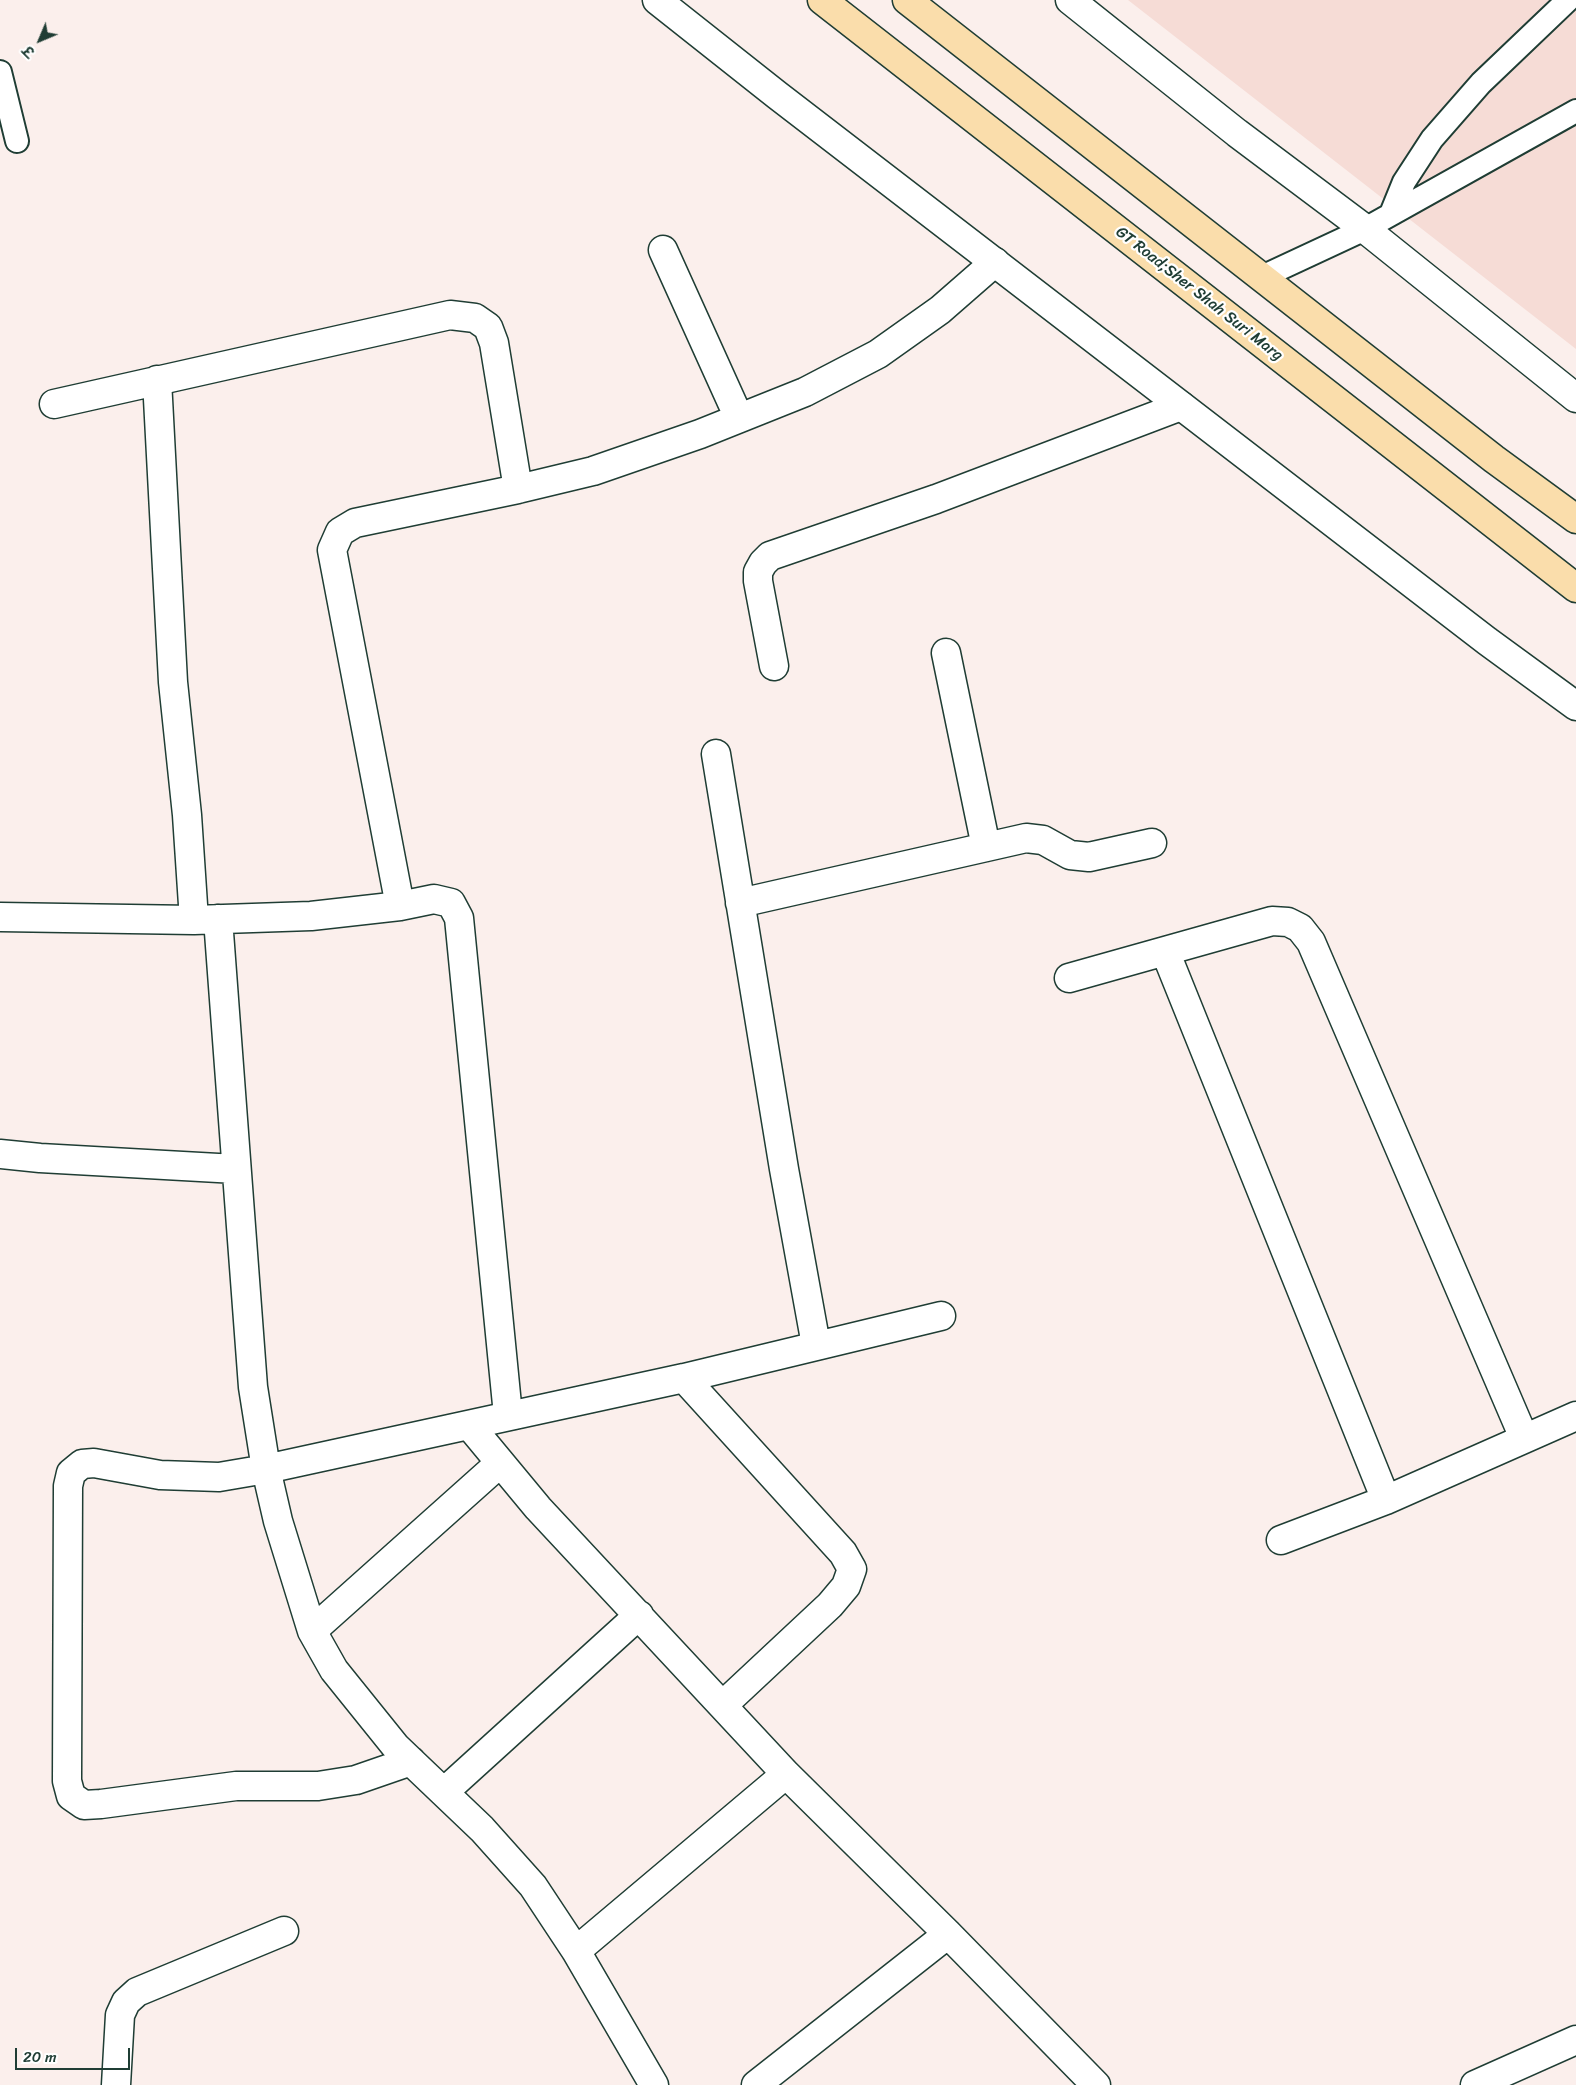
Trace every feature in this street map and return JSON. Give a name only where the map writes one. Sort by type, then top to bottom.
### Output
[{"type":"main road","name":"GT Road;Sher Shah Suri Marg","points":[[822,0],[1576,588]]},
{"type":"main road","points":[[908,0],[1494,458],[1576,519]]},
{"type":"street","points":[[657,0],[1181,406],[1487,641],[1576,706]]},
{"type":"street","points":[[1070,0],[1237,132],[1365,229],[1576,398]]},
{"type":"street","points":[[663,250],[739,418]]},
{"type":"street","points":[[400,906],[332,550],[340,532],[355,523],[594,471],[700,434],[805,392],[878,354],[940,310],[995,262]]},
{"type":"street","points":[[54,404],[450,315],[475,318],[488,327],[494,344],[518,489]]},
{"type":"street","points":[[157,380],[173,682],[187,815],[206,920],[236,1169],[253,1387],[266,1469],[278,1521],[312,1631],[340,1678],[396,1747],[482,1829],[533,1886],[576,1951],[654,2085]]},
{"type":"street","points":[[774,666],[758,581],[758,572],[770,556],[936,499],[1181,406]]},
{"type":"street","points":[[946,653],[986,847]]},
{"type":"street","points":[[716,754],[784,1169],[816,1345]]},
{"type":"street","points":[[740,903],[1026,838],[1043,840],[1070,855],[1090,857],[1152,843]]},
{"type":"street","points":[[0,917],[206,920],[311,916],[400,906],[434,899],[451,903],[459,918],[508,1415]]},
{"type":"street","points":[[1069,978],[1272,921],[1288,922],[1300,928],[1310,942],[1524,1438]]},
{"type":"street","points":[[1165,951],[1386,1500]]},
{"type":"street","points":[[0,1154],[236,1169]]},
{"type":"street","points":[[411,1761],[356,1780],[318,1786],[236,1786],[84,1805],[71,1796],[67,1781],[68,1486],[71,1473],[82,1464],[94,1463],[160,1474],[219,1477],[266,1469],[684,1378],[941,1316]]},
{"type":"street","points":[[684,1378],[843,1553],[852,1569],[846,1586],[830,1605],[723,1705]]},
{"type":"street","points":[[1281,1540],[1386,1500],[1576,1416]]},
{"type":"street","points":[[470,1426],[538,1508],[786,1774],[948,1934],[1096,2085]]},
{"type":"street","points":[[312,1631],[500,1463]]},
{"type":"street","points":[[444,1792],[639,1615]]},
{"type":"street","points":[[576,1951],[786,1774]]},
{"type":"street","points":[[116,2085],[120,2015],[126,2002],[136,1992],[284,1930]]},
{"type":"street","points":[[756,2085],[948,1934]]},
{"type":"street","points":[[1475,2085],[1576,2040]]},
{"type":"lane","points":[[1391,214],[1404,182],[1432,139],[1481,83],[1568,0]]},
{"type":"lane","points":[[0,72],[16,140]]},
{"type":"lane","points":[[1262,277],[1365,229],[1576,111]]},
{"type":"shaded area","points":[[1128,0],[1576,0],[1576,349]]}]
